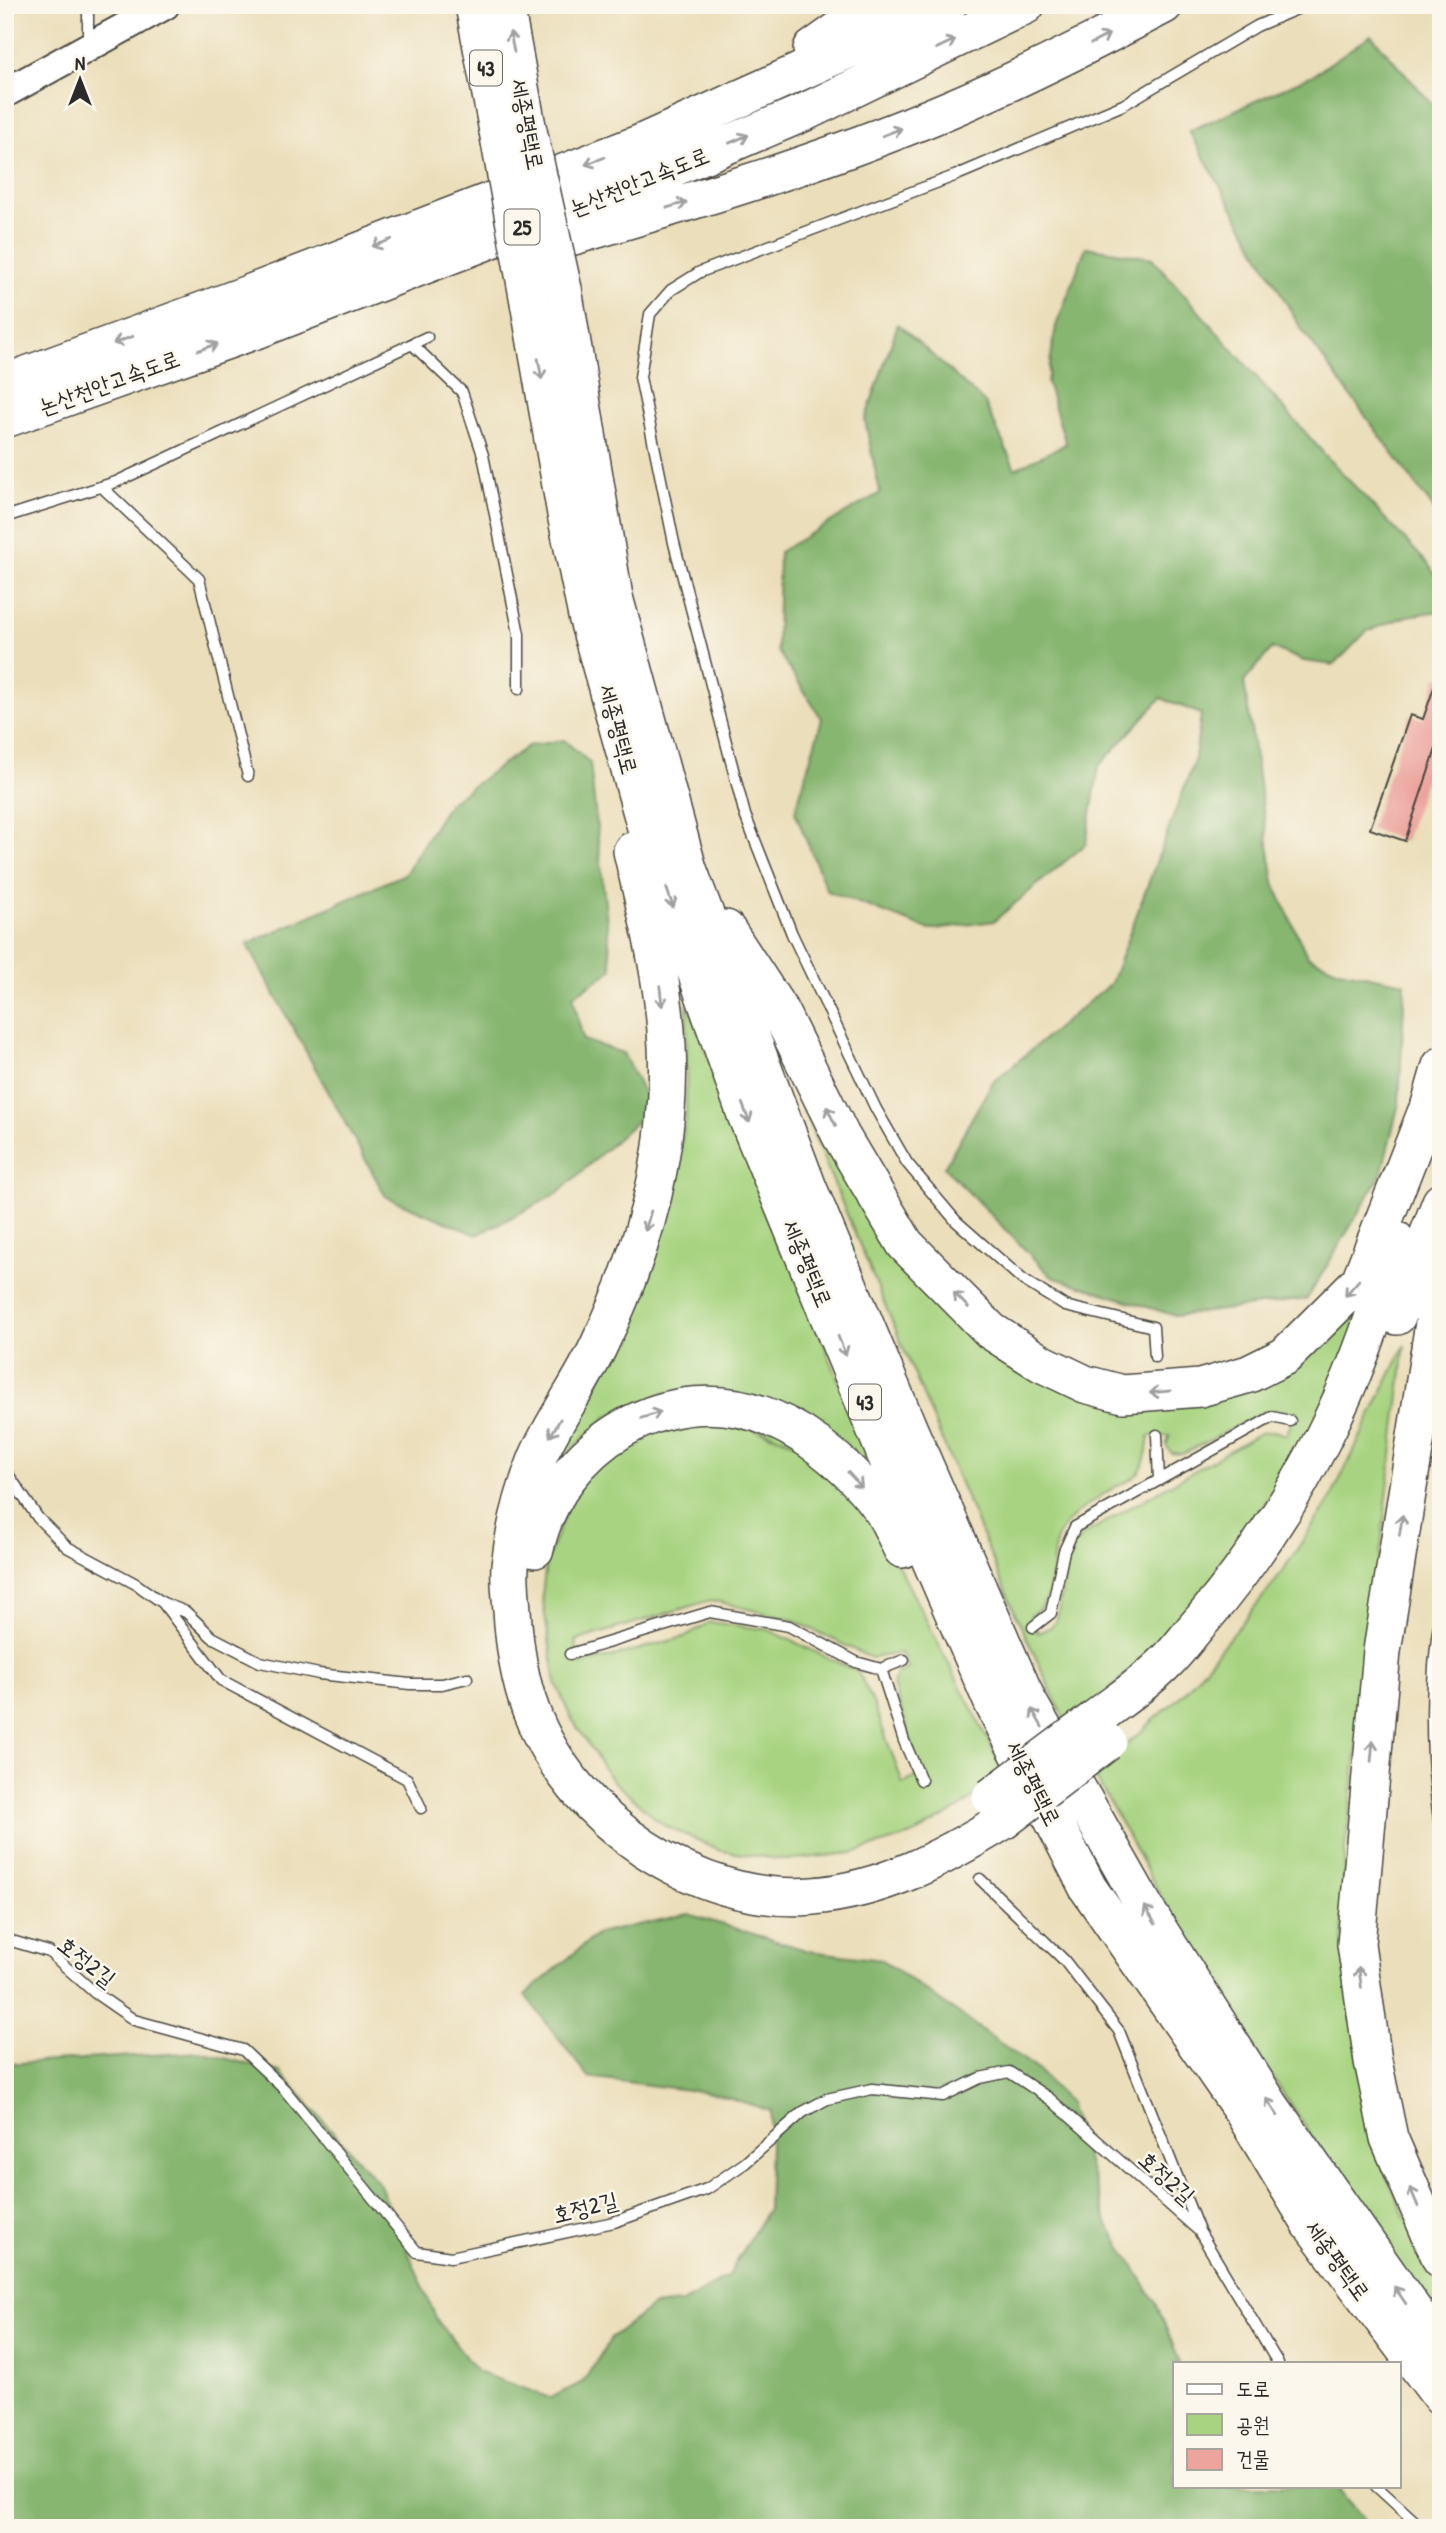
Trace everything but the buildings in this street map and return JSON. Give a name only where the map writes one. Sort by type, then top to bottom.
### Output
[{"type":"highway","name":"세종평택로","points":[[474,5],[563,289],[614,597],[688,869],[808,1188],[1028,1702],[1148,1913],[1269,2104],[1441,2350]]},
{"type":"highway","name":"세종평택로","points":[[505,5],[529,302],[566,514],[587,616],[647,831],[746,1115],[904,1499],[993,1703],[1088,1888],[1242,2110],[1310,2224],[1441,2398]]},
{"type":"highway","points":[[639,144],[787,64],[874,5]]},
{"type":"highway","name":"논산천안고속도로","points":[[5,383],[243,296],[639,144],[948,5]]},
{"type":"highway","name":"논산천안고속도로","points":[[5,419],[259,329],[637,183],[805,112],[1026,5]]},
{"type":"highway","points":[[259,329],[684,203],[813,161],[949,110],[1057,61],[1164,5]]},
{"type":"highway","points":[[587,616],[612,761],[656,953],[667,1045],[666,1129],[650,1217],[626,1288],[583,1380],[538,1458],[520,1512],[510,1569],[514,1646],[531,1711],[556,1760],[600,1813],[638,1846],[690,1873],[743,1891],[811,1896],[861,1889],[906,1874],[952,1853],[997,1809],[1101,1730],[1179,1680],[1252,1591],[1308,1513],[1343,1447],[1441,1202]]},
{"type":"highway","points":[[688,869],[779,1010],[841,1136],[905,1244],[991,1331],[1041,1363],[1085,1384],[1123,1394],[1200,1388],[1248,1374],[1284,1356],[1360,1281],[1426,1113],[1441,1066]]},
{"type":"highway","points":[[1101,1730],[1165,1663],[1219,1600],[1274,1527],[1324,1437],[1383,1293],[1426,1113]]},
{"type":"highway","points":[[1441,1279],[1382,1651],[1356,1944],[1373,2061],[1389,2138],[1441,2259]]},
{"type":"highway","points":[[993,1703],[917,1577],[881,1508],[850,1473],[808,1437],[771,1418],[734,1408],[697,1406],[654,1413],[624,1425],[592,1448],[562,1483],[541,1520],[529,1573],[528,1618],[547,1700],[591,1775],[636,1818],[676,1846],[710,1861],[758,1872],[800,1875],[839,1871],[905,1851],[956,1825],[997,1809]]},
{"type":"street","points":[[5,93],[165,5]]},
{"type":"lane","points":[[88,5],[88,47]]},
{"type":"lane","points":[[1155,1357],[1153,1327],[1065,1306],[1023,1280],[989,1252],[956,1221],[907,1164],[876,1109],[792,934],[745,816],[674,542],[640,377],[643,345],[650,314],[671,290],[700,272],[957,175],[1123,105],[1257,26],[1306,5]]},
{"type":"lane","points":[[5,517],[102,487],[427,337]]},
{"type":"lane","points":[[412,344],[462,392],[483,455],[519,634],[519,689]]},
{"type":"lane","points":[[102,487],[199,579],[248,776]]},
{"type":"lane","points":[[1033,1627],[1051,1614],[1064,1551],[1074,1527],[1272,1417],[1290,1421]]},
{"type":"lane","points":[[1157,1434],[1159,1480]]},
{"type":"lane","points":[[5,1470],[38,1518],[68,1547],[136,1584],[163,1603],[186,1612],[212,1637],[260,1662],[319,1674],[410,1685],[442,1684],[467,1678]]},
{"type":"lane","points":[[163,1603],[221,1680],[407,1779],[421,1808]]},
{"type":"lane","points":[[1441,1611],[1431,1688],[1433,1784],[1441,1835]]},
{"type":"lane","points":[[570,1654],[710,1612],[789,1626],[856,1661],[881,1669],[904,1660]]},
{"type":"lane","points":[[881,1669],[904,1741],[920,1780]]},
{"type":"lane","points":[[979,1879],[1064,1960],[1119,2031],[1199,2231],[1277,2362]]},
{"type":"lane","name":"호정2길","points":[[5,1939],[49,1952],[95,1993],[134,2020],[243,2050],[284,2088],[417,2252],[451,2257],[614,2222],[707,2189],[745,2163],[803,2112],[827,2099],[872,2088],[943,2096],[980,2078],[1009,2072],[1050,2099],[1199,2231]]},
{"type":"lane","points":[[1378,2488],[1422,2528]]},
{"type":"green space","points":[[1371,35],[1441,114],[1441,519],[1300,327],[1189,131],[1313,75]]},
{"type":"green space","points":[[1086,247],[1152,258],[1326,456],[1429,565],[1441,584],[1441,611],[1407,616],[1367,631],[1334,665],[1304,661],[1272,648],[1244,682],[1274,883],[1307,956],[1339,970],[1405,983],[1399,1103],[1381,1175],[1307,1299],[1176,1316],[1052,1277],[944,1167],[992,1083],[1111,983],[1195,759],[1201,714],[1161,698],[1099,766],[1086,844],[994,921],[930,930],[827,891],[795,812],[822,719],[777,650],[779,552],[880,493],[865,420],[898,324],[985,403],[1015,469],[1066,444],[1047,382],[1056,326]]},
{"type":"green space","points":[[564,740],[590,763],[612,970],[573,996],[583,1040],[623,1053],[651,1108],[557,1194],[477,1235],[386,1197],[247,944],[405,874],[449,803],[528,746]]},
{"type":"green space","points":[[687,1003],[877,1476],[668,1392],[608,1416],[574,1447],[556,1468],[651,1274],[686,1121]]},
{"type":"green space","points":[[766,1022],[876,1216],[1088,1397],[1306,1353],[1369,1306],[1324,1410],[1206,1597],[1105,1694],[1065,1721],[1011,1604]],"holes":[[[1280,1410],[1295,1415],[1286,1435],[1274,1431],[1260,1433],[1081,1536],[1069,1554],[1057,1619],[1051,1627],[1038,1633],[1030,1615],[1047,1599],[1054,1553],[1062,1530],[1085,1507],[1139,1472],[1149,1436],[1170,1436],[1166,1445],[1171,1453],[1183,1454],[1265,1412]]]},
{"type":"green space","points":[[1405,1345],[1345,1848],[1342,1940],[1370,2141],[1441,2291],[1441,2324],[1379,2240],[1193,1955],[1094,1774],[1184,1693],[1276,1581],[1330,1500]]},
{"type":"green space","points":[[718,1417],[800,1445],[872,1515],[1005,1773],[960,1808],[912,1835],[852,1853],[786,1860],[722,1851],[663,1825],[611,1779],[570,1716],[556,1683],[542,1596],[546,1563],[578,1480],[632,1435]],"holes":[[[711,1600],[793,1620],[871,1658],[901,1653],[909,1668],[896,1674],[893,1684],[921,1774],[903,1784],[872,1700],[858,1672],[769,1630],[710,1622],[684,1637],[581,1665],[575,1641]]]},
{"type":"green space","points":[[688,1914],[809,1951],[882,1960],[1037,2069],[1069,2103],[1108,2225],[1156,2303],[1180,2362],[1173,2362],[1173,2488],[1338,2488],[1370,2528],[5,2528],[5,2064],[200,2052],[280,2072],[380,2185],[437,2320],[477,2372],[551,2398],[583,2382],[612,2337],[653,2306],[682,2303],[728,2276],[768,2209],[771,2111],[718,2094],[588,2077],[525,1995],[597,1934]]}]
